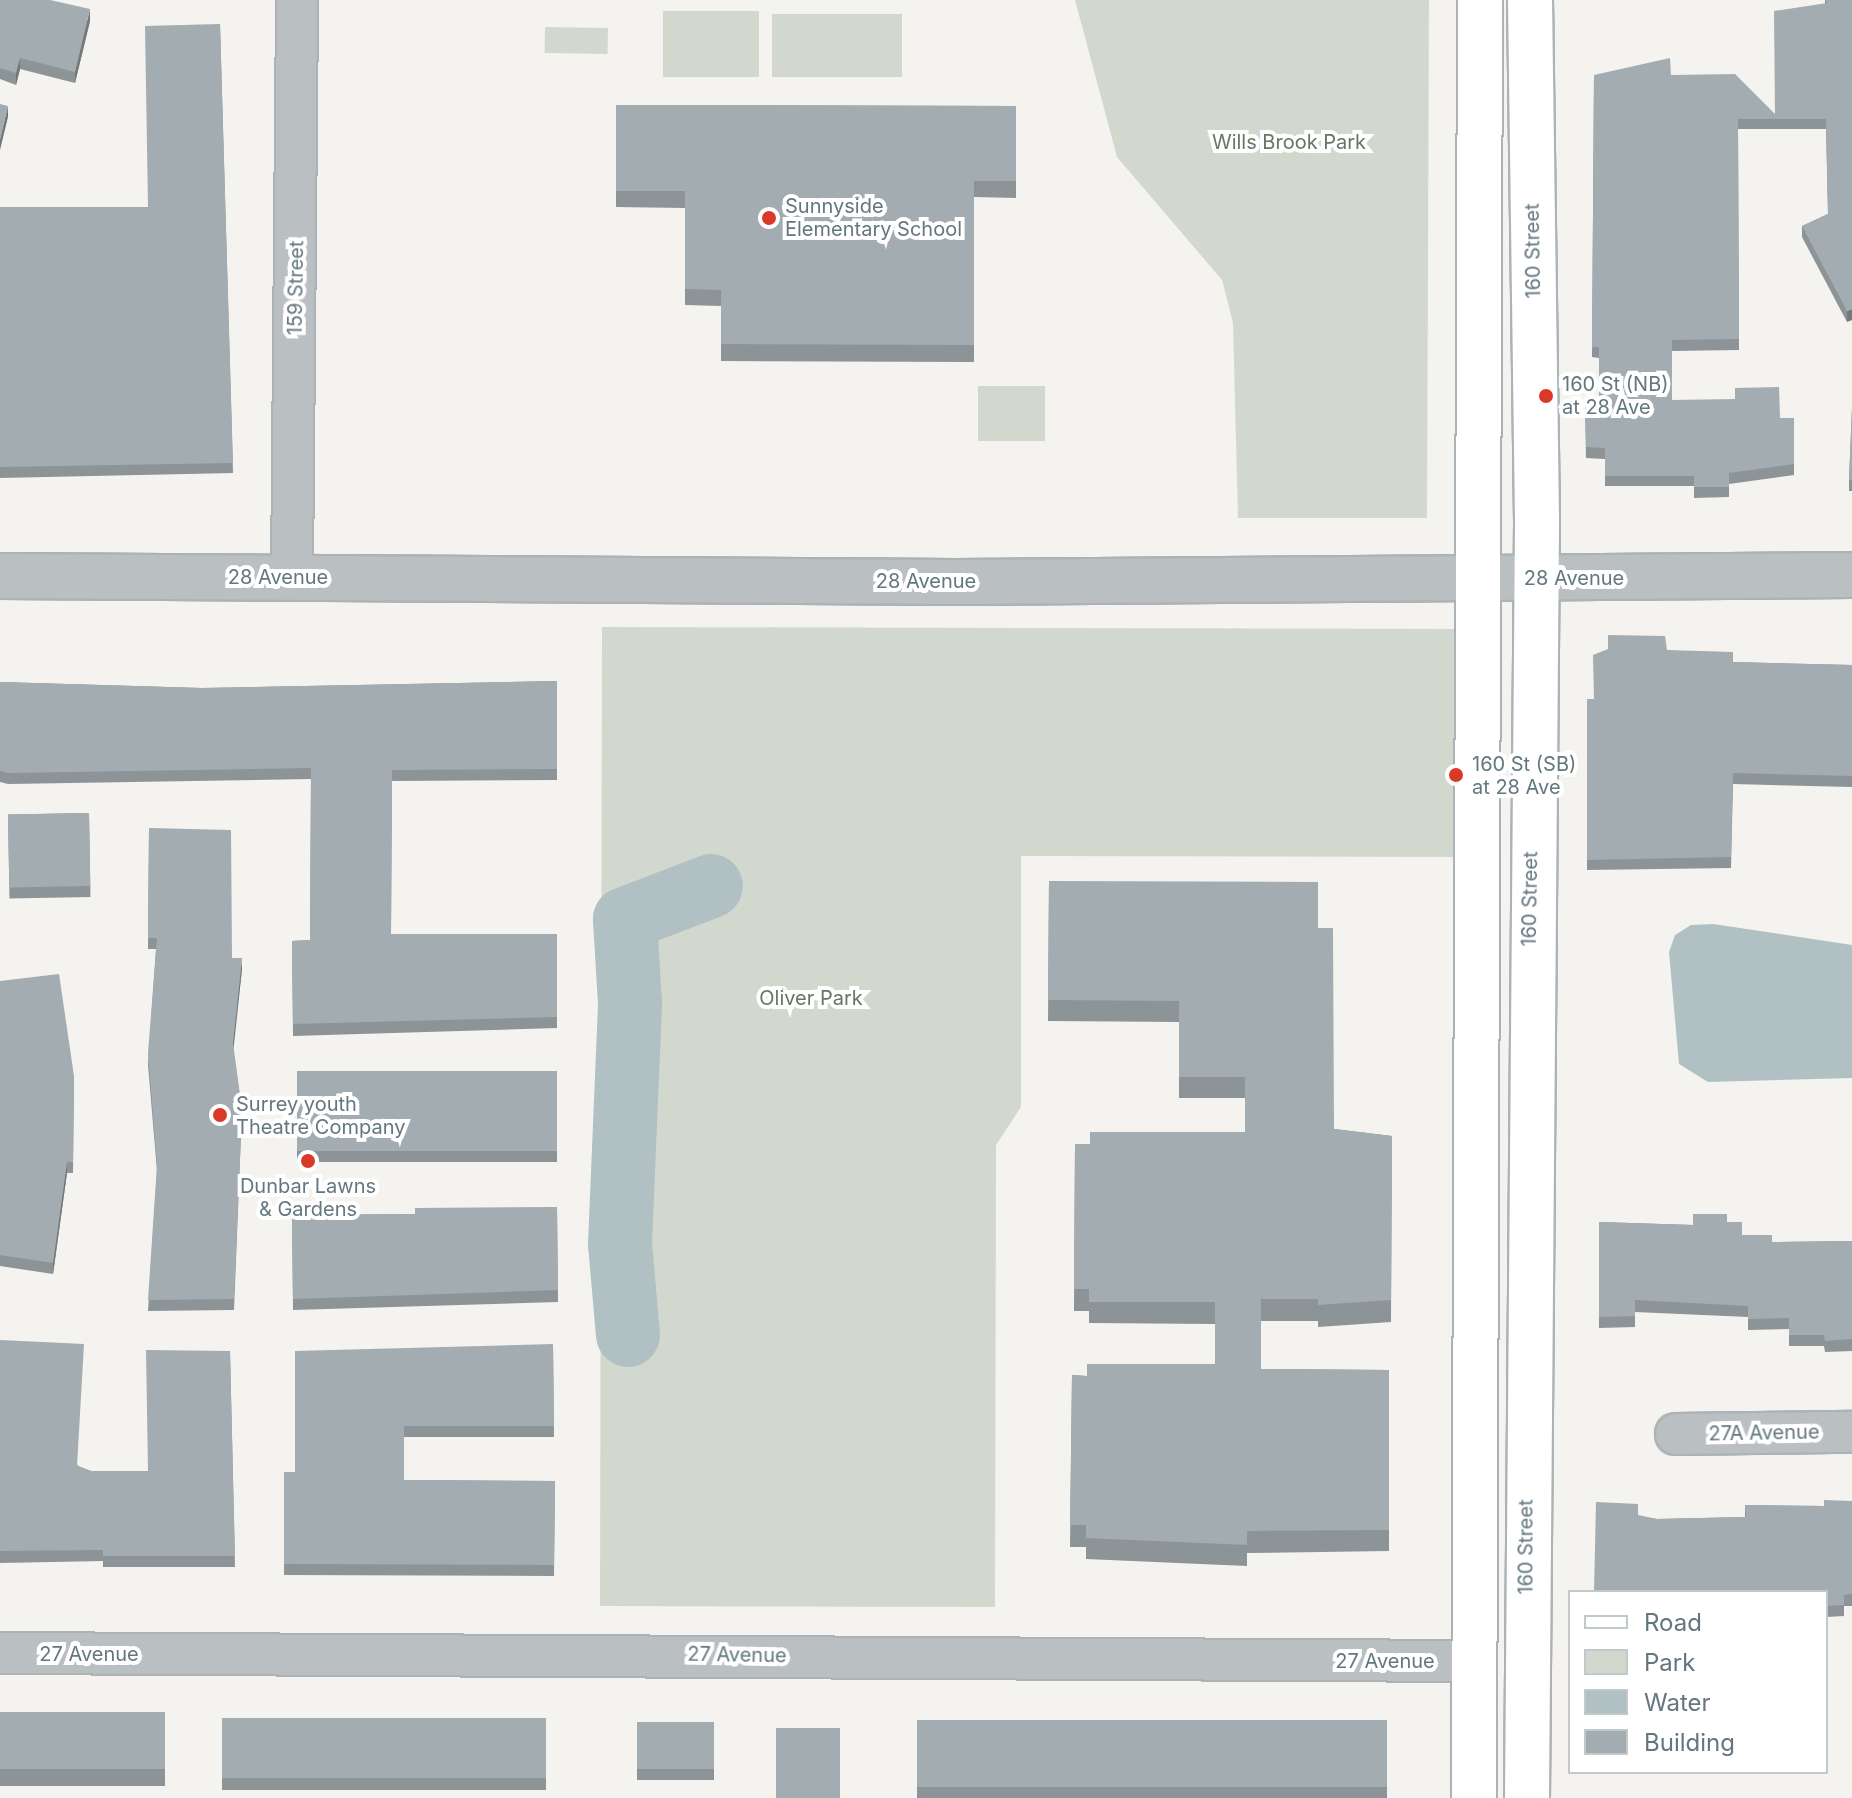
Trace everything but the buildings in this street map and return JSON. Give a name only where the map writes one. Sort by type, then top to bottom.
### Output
[{"type":"main road","points":[[1474,1798],[1480,0]]},
{"type":"main road","name":"160 Street","points":[[1527,1798],[1537,578],[1530,0]]},
{"type":"main road","points":[[1475,1661],[1500,1710],[1499,1798]]},
{"type":"street","name":"159 Street","points":[[292,577],[297,0]]},
{"type":"street","name":"28 Avenue","points":[[0,576],[1537,578],[1852,575]]},
{"type":"street","name":"27A Avenue","points":[[1676,1434],[1852,1432]]},
{"type":"street","name":"27 Avenue","points":[[0,1653],[1475,1661]]},
{"type":"green space","name":"Wills Brook Park","points":[[1075,0],[1429,0],[1427,518],[1238,518],[1233,323],[1222,280],[1117,157]]},
{"type":"green space","points":[[663,11],[759,11],[759,77],[663,77]]},
{"type":"green space","points":[[772,14],[902,14],[902,77],[772,77]]},
{"type":"green space","points":[[545,27],[608,28],[608,54],[545,53]]},
{"type":"green space","points":[[978,386],[1045,386],[1045,441],[978,441]]},
{"type":"green space","name":"Oliver Park","points":[[602,627],[1459,629],[1458,857],[1021,856],[1021,1107],[996,1145],[995,1607],[600,1606]]},
{"type":"water","points":[[1713,924],[1852,945],[1852,1078],[1708,1082],[1679,1064],[1669,952],[1675,935],[1691,925]]},
{"type":"waterway","points":[[628,1335],[620,1244],[630,1004],[625,919],[711,886]]},
{"type":"place","name":"Sunnyside Elementary School","points":[[769,218]]},
{"type":"place","name":"160 St (NB) at 28 Ave","points":[[1546,396]]},
{"type":"place","name":"160 St (SB) at 28 Ave","points":[[1456,775]]},
{"type":"place","name":"Surrey youth Theatre Company","points":[[220,1115]]},
{"type":"place","name":"Dunbar Lawns & Gardens","points":[[308,1161]]}]
